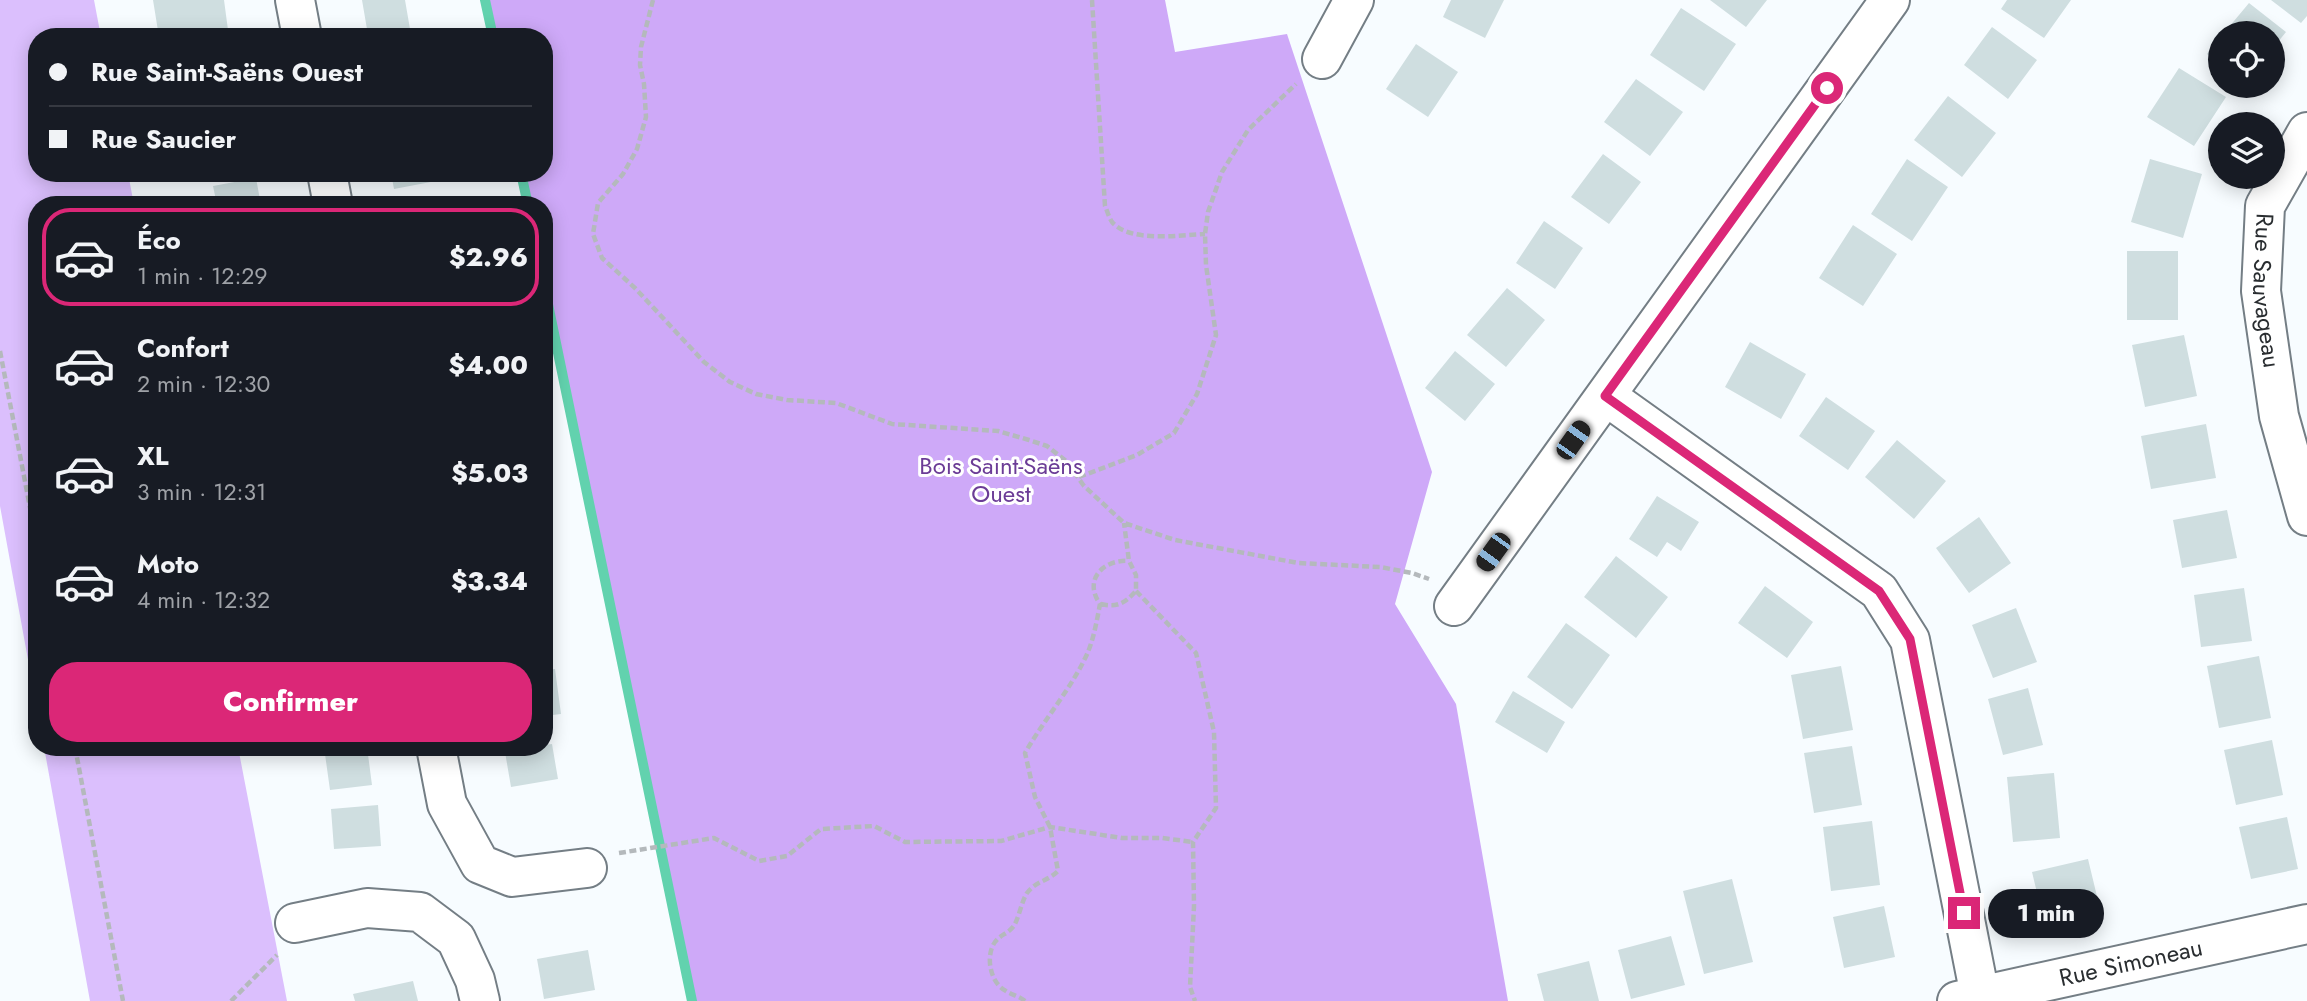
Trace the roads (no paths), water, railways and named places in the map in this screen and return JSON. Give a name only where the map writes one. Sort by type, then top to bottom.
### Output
[{"type":"street","points":[[295,0],[300,28]]},
{"type":"street","points":[[1322,59],[1354,0]]},
{"type":"street","points":[[1458,601],[1891,0]]},
{"type":"street","name":"Rue Sauvageau","points":[[2307,132],[2265,206],[2261,291],[2293,415],[2307,514]]},
{"type":"street","points":[[1605,396],[1879,591],[1910,639],[1972,999]]},
{"type":"street","points":[[438,756],[447,804],[480,864],[512,877],[587,868]]},
{"type":"street","points":[[295,923],[367,908],[420,912],[456,939],[475,979],[480,1001]]},
{"type":"street","name":"Rue Simoneau","points":[[1972,999],[2307,924]]},
{"type":"waterway","points":[[485,0],[491,28]]},
{"type":"waterway","points":[[523,182],[526,196]]},
{"type":"waterway","points":[[553,329],[692,1001]]},
{"type":"park label","name":"Bois Saint-Saëns Ouest","points":[[1001,480]]}]
